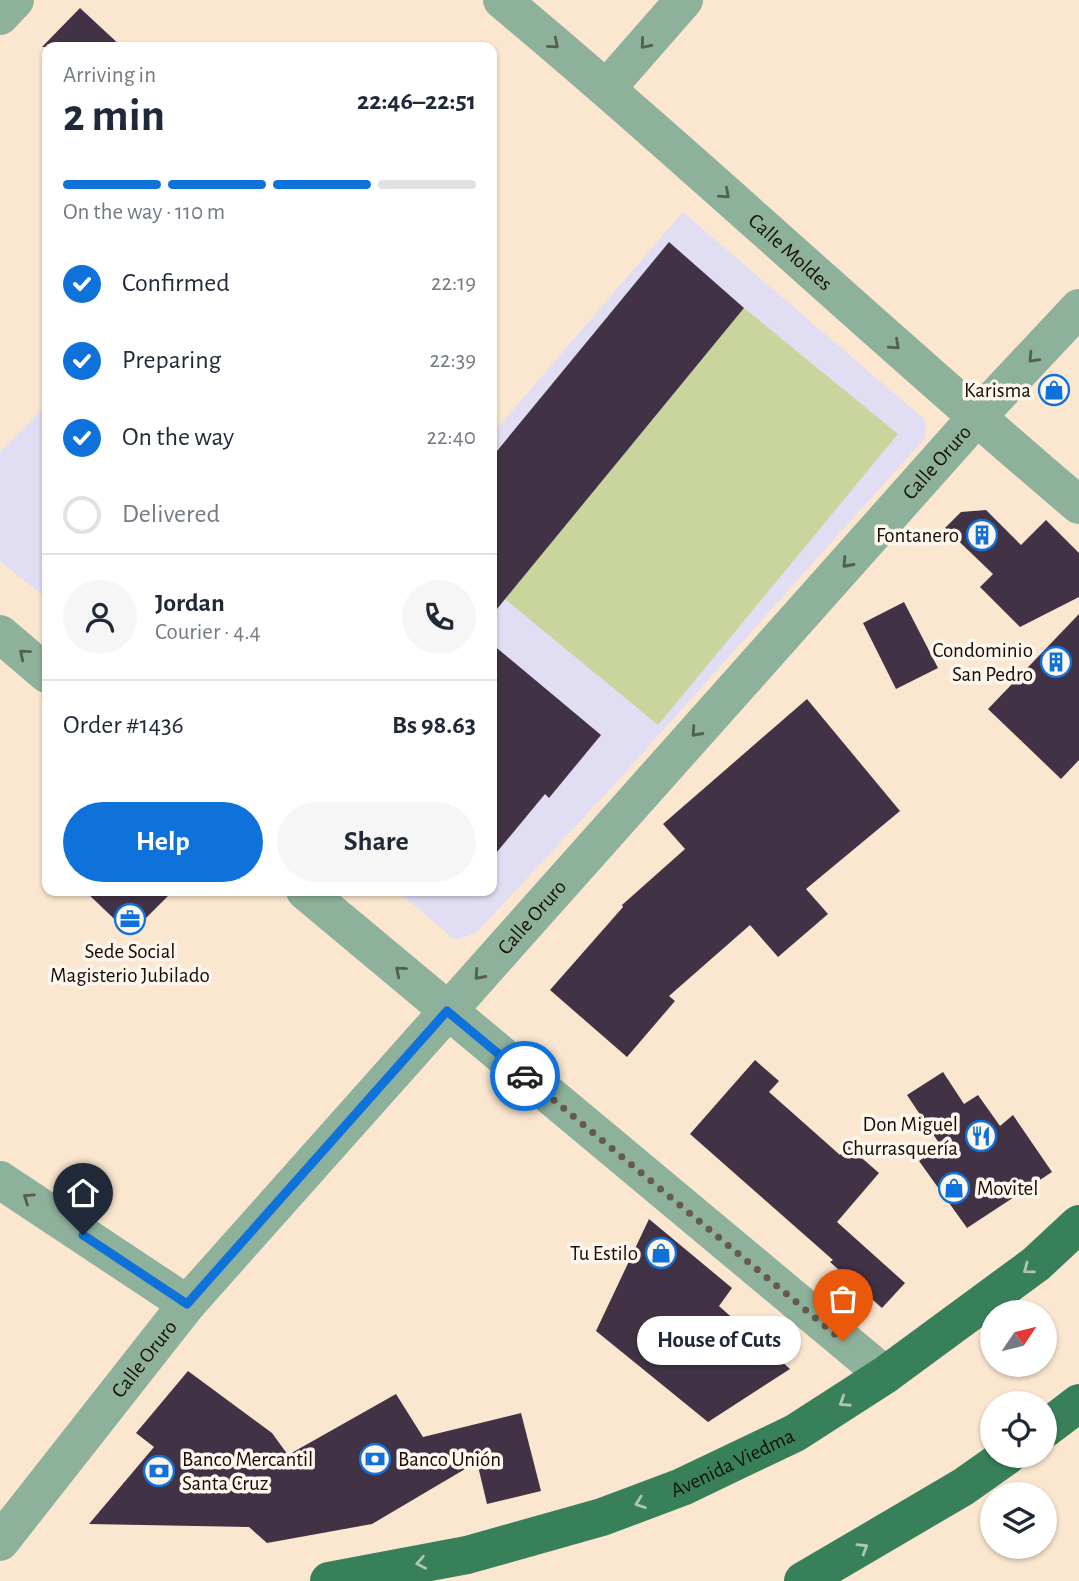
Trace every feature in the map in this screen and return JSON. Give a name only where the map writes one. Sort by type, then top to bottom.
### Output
[{"type":"main road","name":"Avenida Viedma","points":[[329,1581],[467,1555],[602,1517],[682,1488],[795,1433],[885,1375],[1036,1264],[1079,1224]]},
{"type":"main road","points":[[1057,1420],[1079,1403]]},
{"type":"main road","points":[[803,1581],[963,1488],[990,1468]]},
{"type":"street","points":[[0,16],[15,0]]},
{"type":"street","name":"Calle Moldes","points":[[502,0],[607,88],[976,418],[1079,505]]},
{"type":"street","points":[[607,88],[684,0]]},
{"type":"street","name":"Calle Oruro","points":[[0,1542],[187,1304],[976,418],[1079,308]]},
{"type":"street","points":[[0,634],[42,670]]},
{"type":"street","points":[[311,896],[885,1375]]},
{"type":"street","points":[[0,1180],[187,1304]]},
{"type":"shaded area","points":[[683,212],[925,420],[925,438],[614,785],[476,933],[455,940],[403,896],[497,896],[497,428]]},
{"type":"shaded area","points":[[42,409],[42,595],[0,561],[0,452]]},
{"type":"green space","points":[[744,308],[898,434],[658,725],[505,599]]},
{"type":"building","points":[[80,8],[117,42],[47,42]]},
{"type":"building","points":[[669,242],[744,308],[497,609],[497,451]]},
{"type":"building","points":[[986,510],[1021,545],[1046,520],[1079,553],[1079,597],[1020,627],[980,587],[993,574],[945,528],[961,512]]},
{"type":"building","points":[[904,602],[938,668],[896,689],[863,623]]},
{"type":"building","name":"Condominio San Pedro","points":[[1079,614],[1079,760],[1061,779],[988,709]]},
{"type":"building","points":[[497,648],[601,735],[549,798],[545,794],[497,852]]},
{"type":"building","points":[[807,699],[900,811],[806,889],[828,914],[778,957],[750,925],[669,996],[675,1001],[627,1057],[550,990],[622,905],[685,849],[663,824]]},
{"type":"building","name":"Sede Social Magisterio Jubilado","points":[[90,896],[168,896],[130,934]]},
{"type":"building","points":[[755,1060],[779,1081],[769,1092],[840,1155],[848,1146],[879,1173],[837,1222],[905,1283],[882,1308],[830,1262],[833,1260],[690,1134]]},
{"type":"building","name":"Don Miguel Churrasquería","points":[[943,1072],[964,1104],[978,1095],[1000,1126],[1013,1115],[1052,1172],[967,1228],[919,1161],[941,1146],[907,1095]]},
{"type":"building","points":[[649,1219],[732,1288],[719,1306],[790,1369],[708,1422],[596,1331]]},
{"type":"building","points":[[188,1371],[272,1433],[288,1455],[396,1394],[423,1437],[521,1413],[541,1491],[487,1504],[477,1462],[372,1524],[267,1543],[249,1527],[89,1524],[154,1447],[136,1433]]},
{"type":"way so far","points":[[525,1076],[843,1341]]},
{"type":"place","name":"Karisma","points":[[1054,390]]},
{"type":"place","name":"Fontanero","points":[[982,535]]},
{"type":"place","name":"Condominio San Pedro","points":[[1056,662]]},
{"type":"place","name":"Sede Social Magisterio Jubilado","points":[[130,919]]},
{"type":"place","name":"Don Miguel Churrasquería","points":[[981,1136]]},
{"type":"place","name":"Movitel","points":[[954,1188]]},
{"type":"place","name":"Tu Estilo","points":[[661,1253]]},
{"type":"place","name":"House of Cuts","points":[[843,1341]]},
{"type":"place","name":"Banco Unión","points":[[375,1459]]},
{"type":"place","name":"Banco Mercantil Santa Cruz","points":[[159,1471]]},
{"type":"route","points":[[83,1235],[187,1304],[447,1011],[525,1076]]}]
